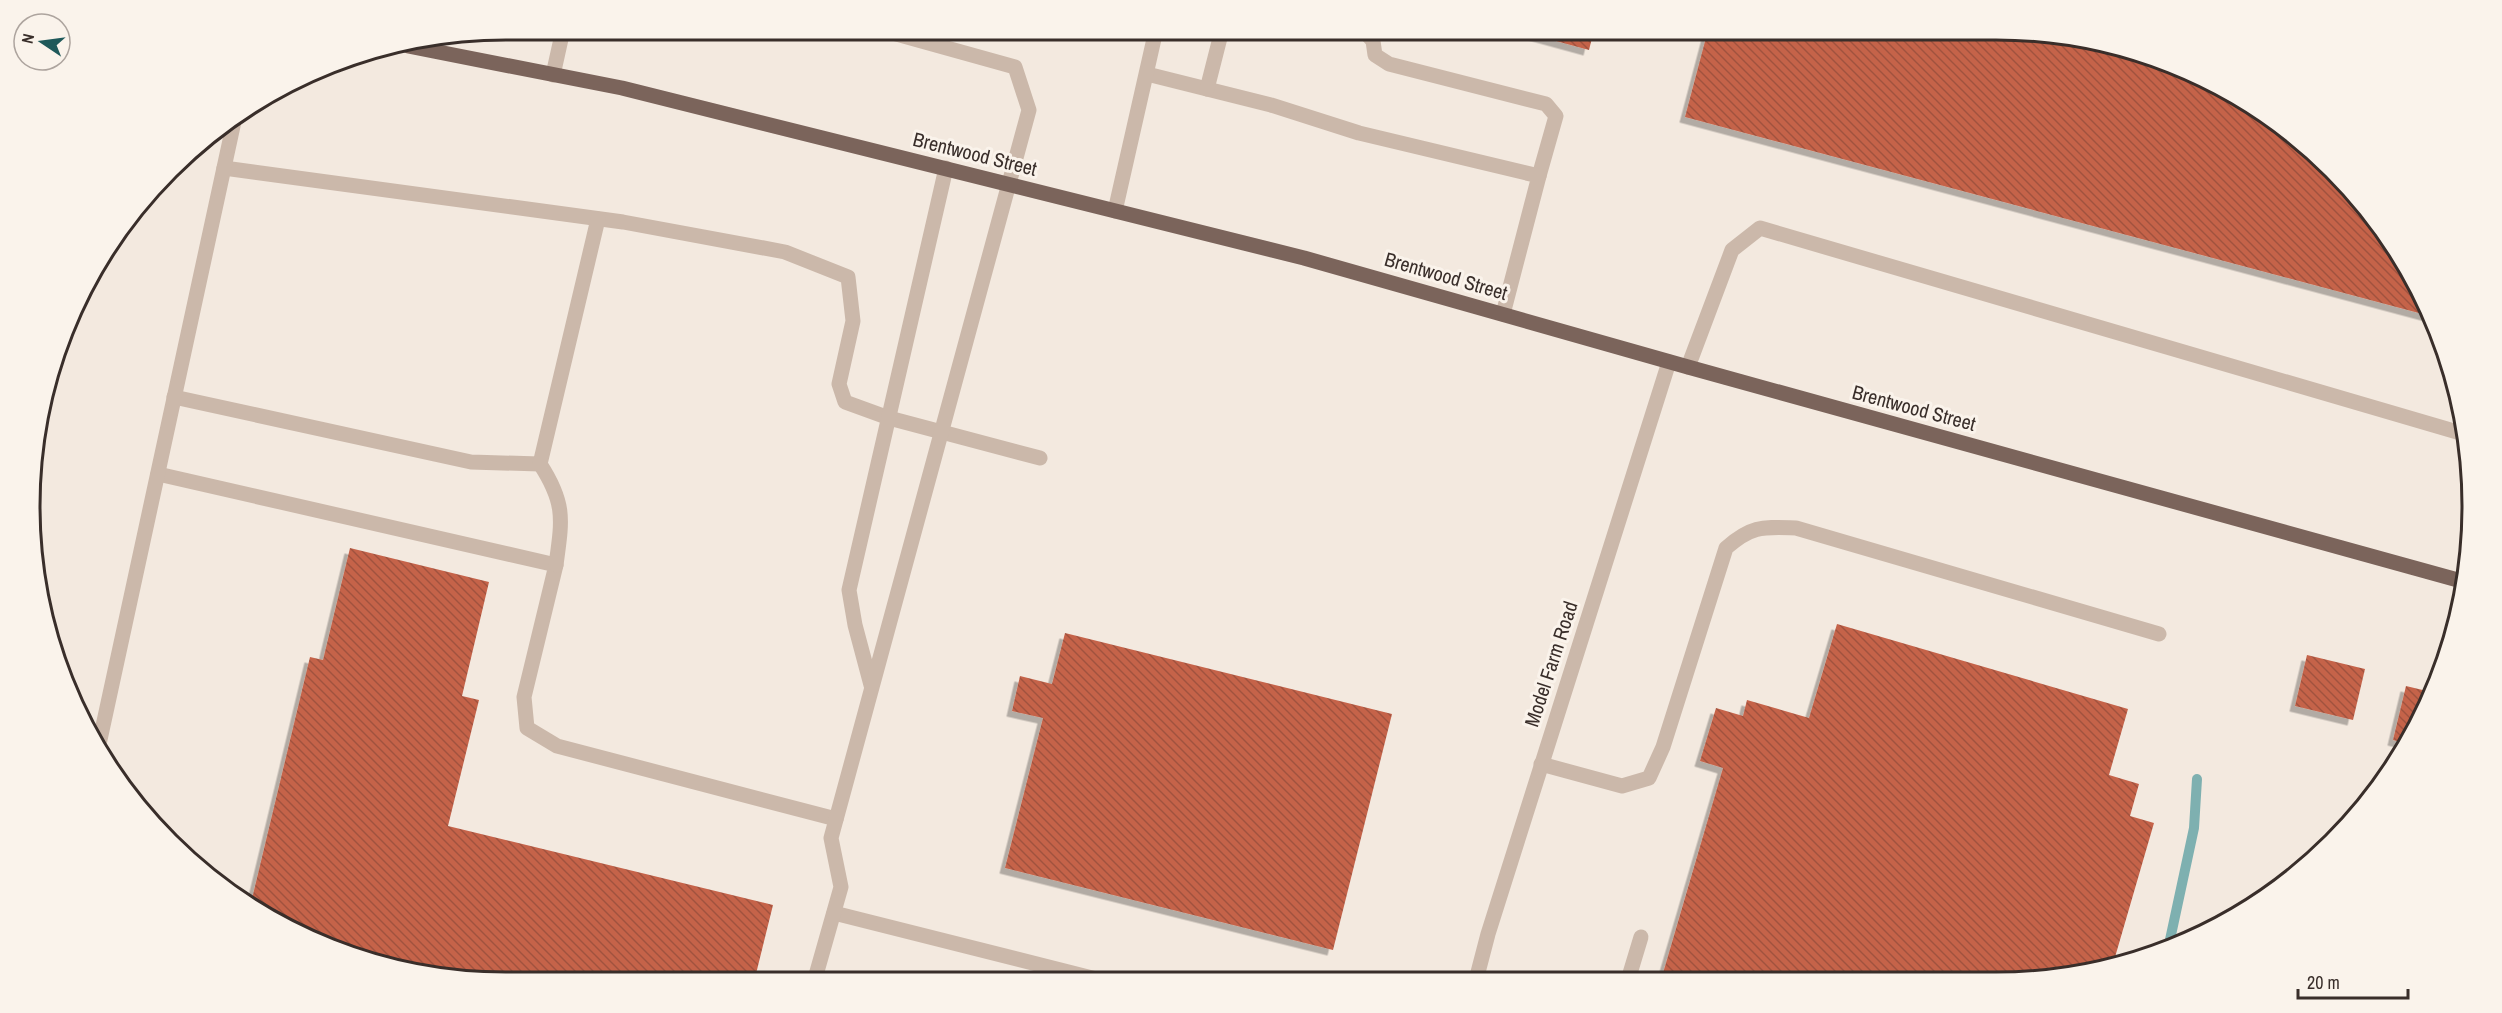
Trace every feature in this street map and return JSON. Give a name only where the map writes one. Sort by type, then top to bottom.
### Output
[{"type":"main road","name":"Brentwood Street","points":[[420,48],[622,88],[1304,258],[1669,362],[2456,579]]},
{"type":"street","points":[[553,75],[561,40]]},
{"type":"street","points":[[817,972],[841,887],[831,838],[1007,184],[1029,110],[1016,67],[918,40]]},
{"type":"street","points":[[1115,211],[1154,40]]},
{"type":"street","points":[[1207,89],[1219,40]]},
{"type":"street","points":[[1373,40],[1374,55],[1389,64],[1546,104],[1556,116],[1503,314]]},
{"type":"street","points":[[1147,74],[1359,133],[1539,176]]},
{"type":"street","points":[[101,736],[232,130]]},
{"type":"street","points":[[224,168],[598,219],[785,252],[848,277],[853,321],[840,384],[845,402],[889,418],[1040,458]]},
{"type":"street","points":[[872,685],[855,626],[849,591],[946,168]]},
{"type":"street","points":[[598,219],[540,464],[555,487],[562,518],[556,565],[524,697],[526,728],[557,746],[836,819]]},
{"type":"street","points":[[1688,367],[1732,250],[1760,228],[2456,432]]},
{"type":"street","name":"Model Farm Road","points":[[1478,972],[1541,764],[1669,362]]},
{"type":"street","points":[[174,397],[471,462],[540,464]]},
{"type":"street","points":[[158,474],[556,565]]},
{"type":"street","points":[[1541,764],[1622,786],[1649,778],[1663,747],[1726,548],[1744,532],[1796,528],[2159,634]]},
{"type":"street","points":[[834,913],[1068,972]]},
{"type":"street","points":[[1630,972],[1641,938]]},
{"type":"building","points":[[1552,40],[1592,40],[1589,50]]},
{"type":"building","points":[[1705,40],[2026,41],[2086,49],[2116,56],[2174,76],[2202,89],[2254,119],[2303,156],[2346,199],[2365,223],[2399,274],[2419,313],[1685,117]]},
{"type":"building","points":[[350,548],[489,582],[462,696],[479,700],[448,826],[773,905],[756,972],[476,972],[446,969],[386,957],[357,948],[300,924],[252,897],[310,657],[323,660]]},
{"type":"building","points":[[1837,624],[2128,709],[2109,775],[2139,784],[2130,816],[2154,823],[2115,957],[2056,969],[2026,972],[1663,972],[1723,768],[1700,761],[1716,708],[1743,716],[1747,700],[1809,718]]},
{"type":"building","points":[[1065,633],[1392,714],[1333,950],[1005,868],[1043,718],[1012,711],[1020,676],[1052,684]]},
{"type":"building","points":[[2307,655],[2365,669],[2353,720],[2295,706]]},
{"type":"building","points":[[2406,686],[2424,690],[2399,740],[2393,740]]},
{"type":"waterway","points":[[2170,938],[2194,828],[2197,779]]}]
